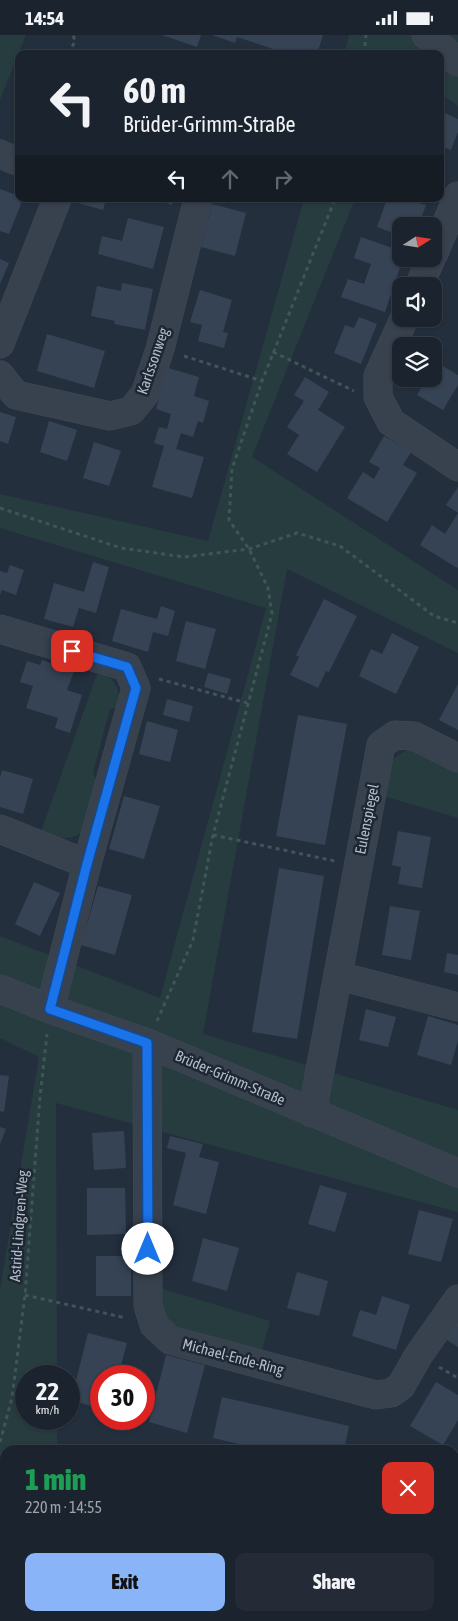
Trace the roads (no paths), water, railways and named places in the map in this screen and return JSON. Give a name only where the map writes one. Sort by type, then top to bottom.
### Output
[{"type":"street","points":[[426,35],[443,50]]},
{"type":"street","points":[[444,51],[458,63]]},
{"type":"street","points":[[0,154],[15,160]]},
{"type":"street","points":[[442,242],[453,226],[458,196]]},
{"type":"street","points":[[0,343],[55,202]]},
{"type":"street","name":"Karlssonweg","points":[[0,375],[16,395],[110,416],[131,411],[145,394],[160,349],[197,202]]},
{"type":"street","points":[[400,327],[378,375],[378,397],[391,422],[458,467]]},
{"type":"street","points":[[0,629],[127,667],[136,688],[87,864],[50,1009]]},
{"type":"street","name":"Eulenspiegel","points":[[312,1113],[381,745],[395,735],[414,736],[458,759]]},
{"type":"street","points":[[0,829],[87,864]]},
{"type":"street","points":[[339,976],[458,1007]]},
{"type":"street","name":"Brüder-Grimm-Straße","points":[[0,989],[50,1009],[147,1043],[458,1173]]},
{"type":"street","name":"Michael-Ende-Ring","points":[[147,1043],[148,1305],[154,1325],[170,1340],[376,1395],[391,1393],[401,1386],[418,1356],[458,1299]]}]
